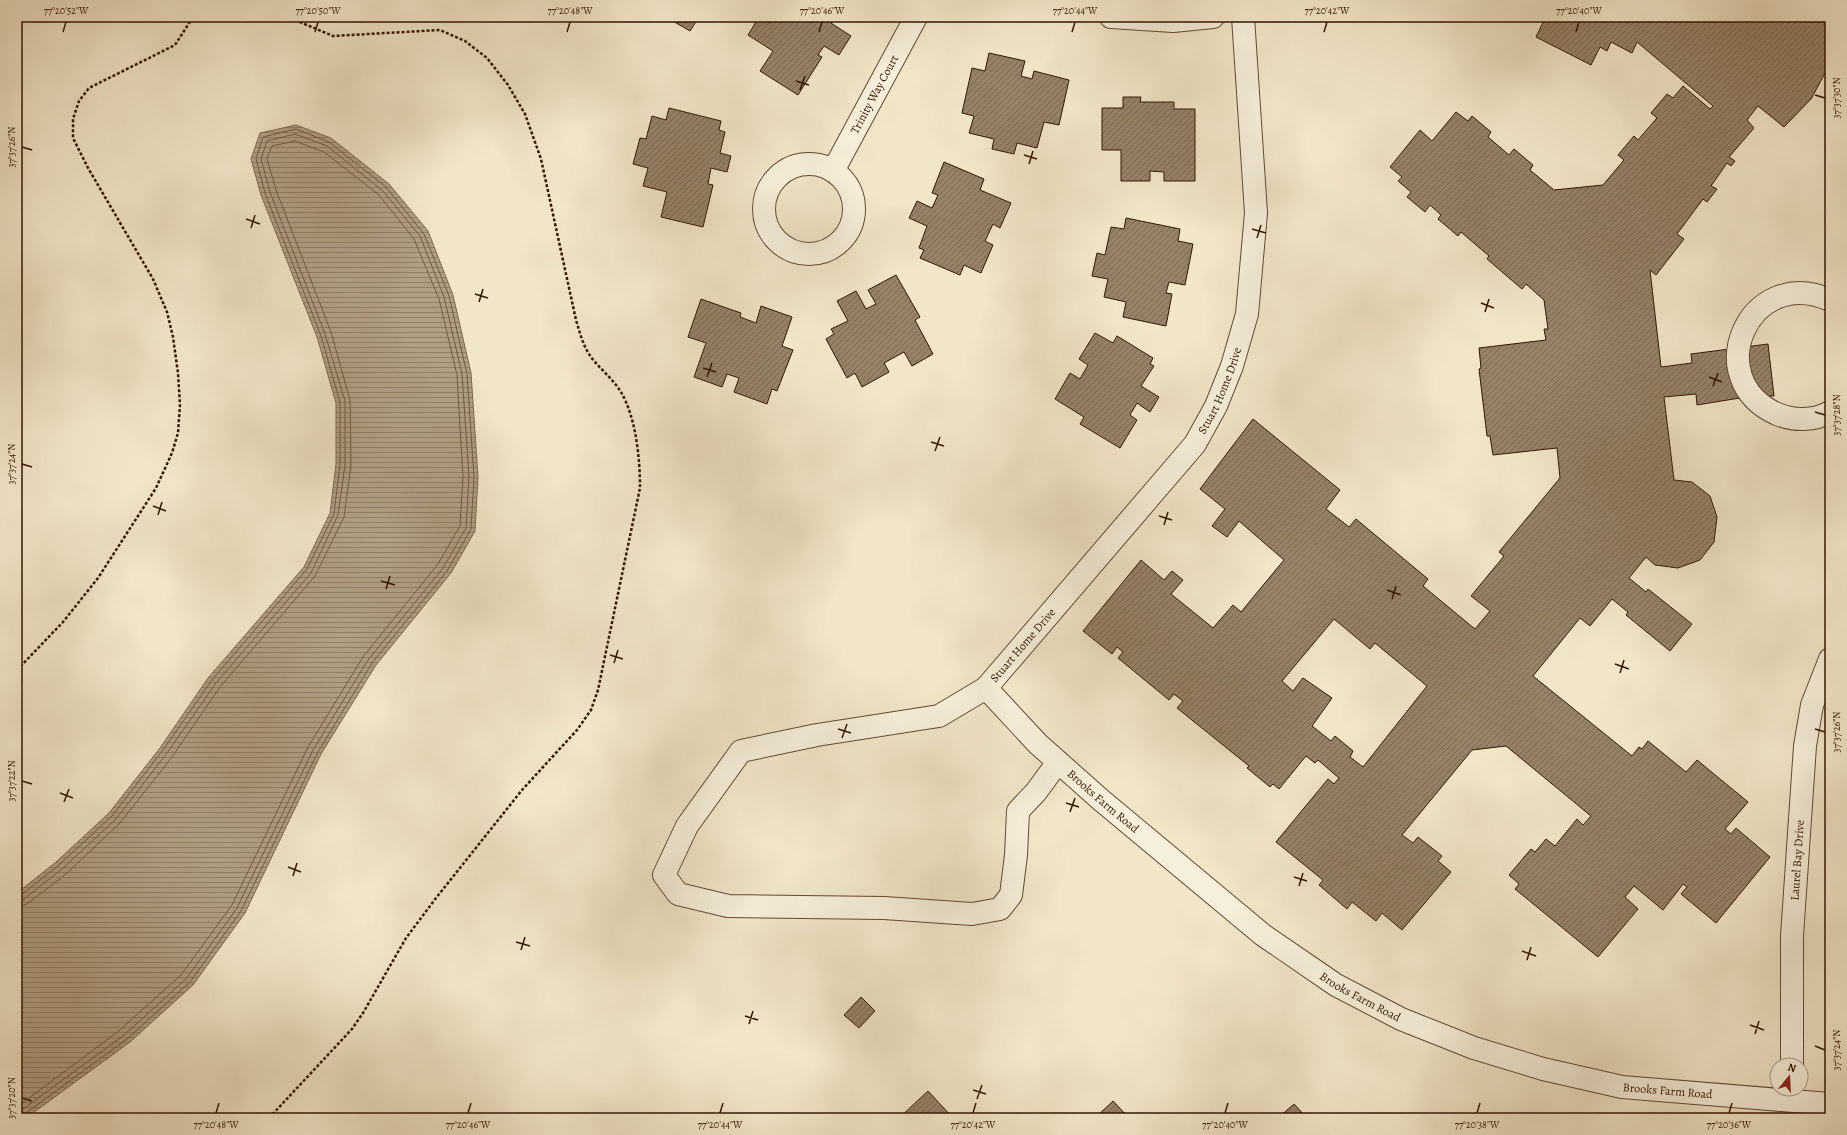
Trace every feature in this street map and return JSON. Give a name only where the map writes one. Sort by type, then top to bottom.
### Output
[{"type":"street","name":"Trinity Way Court","points":[[833,171],[916,17]]},
{"type":"street","points":[[1111,17],[1172,21],[1213,17]]},
{"type":"street","name":"Stuart Home Drive","points":[[1058,762],[1036,792],[1018,812],[1016,855],[1011,895],[1000,909],[972,914],[884,908],[728,906],[678,894],[664,875],[687,826],[741,750],[939,716],[986,688],[1195,444],[1216,406],[1232,366],[1247,314],[1256,213],[1244,17]]},
{"type":"street","points":[[804,164],[819,165],[833,171],[844,180],[851,193],[854,208],[852,223],[845,235],[835,246],[822,253],[807,254],[792,251],[780,244],[770,232],[764,218],[763,203],[768,189],[777,176],[789,168],[804,164]]},
{"type":"street","points":[[1830,300],[1817,294],[1795,293],[1774,298],[1756,310],[1744,328],[1738,348],[1738,366],[1743,382],[1752,396],[1767,409],[1785,417],[1804,420],[1824,416],[1830,412]]},
{"type":"street","name":"Laurel Bay Drive","points":[[1792,1057],[1792,936],[1805,746],[1812,705],[1830,659]]},
{"type":"street","name":"Brooks Farm Road","points":[[986,688],[1038,744],[1100,800],[1263,935],[1336,985],[1401,1019],[1474,1048],[1544,1069],[1622,1086],[1769,1095]]},
{"type":"street","name":"Brooks Farm Road","points":[[1797,1097],[1830,1104]]},
{"type":"path","points":[[17,670],[63,622],[98,578],[156,488],[172,453],[178,433],[180,404],[177,366],[173,337],[167,312],[153,279],[88,168],[73,138],[73,119],[80,101],[89,88],[175,45],[193,17]]},
{"type":"path","points":[[269,1118],[352,1029],[364,1013],[390,963],[406,938],[522,790],[577,730],[591,710],[598,690],[640,488],[640,467],[628,408],[620,392],[590,356],[582,340],[576,320],[541,159],[525,114],[508,85],[487,58],[465,41],[440,30],[333,36],[288,17]]},
{"type":"water","points":[[296,125],[331,138],[389,184],[428,231],[453,295],[471,373],[478,477],[475,531],[451,573],[376,665],[321,754],[245,913],[193,985],[130,1042],[26,1118],[17,1118],[17,893],[56,862],[109,813],[160,748],[208,678],[304,567],[330,513],[336,464],[336,403],[317,337],[261,195],[251,159],[260,133]]},
{"type":"building","points":[[666,17],[699,17],[690,31]]},
{"type":"building","points":[[759,17],[771,23],[775,17],[835,17],[831,23],[851,36],[839,55],[824,46],[818,55],[822,57],[798,95],[760,71],[773,51],[748,35]]},
{"type":"building","points":[[1543,17],[1830,17],[1830,64],[1811,99],[1784,127],[1758,106],[1747,120],[1754,128],[1729,157],[1735,161],[1731,166],[1727,163],[1711,186],[1717,189],[1707,202],[1703,199],[1677,234],[1684,239],[1656,275],[1650,270],[1661,367],[1692,363],[1691,354],[1768,344],[1774,396],[1752,396],[1697,405],[1696,394],[1664,397],[1674,480],[1692,482],[1710,496],[1717,517],[1714,542],[1700,560],[1678,568],[1655,565],[1646,557],[1629,578],[1646,592],[1648,589],[1692,624],[1670,651],[1626,615],[1628,612],[1612,599],[1590,626],[1580,618],[1533,676],[1632,756],[1639,747],[1642,749],[1648,741],[1686,772],[1697,760],[1748,802],[1725,829],[1731,834],[1736,828],[1770,857],[1716,923],[1681,894],[1687,887],[1683,884],[1663,910],[1634,886],[1625,897],[1638,909],[1598,957],[1515,889],[1519,884],[1509,875],[1531,849],[1535,852],[1546,839],[1555,846],[1577,819],[1583,825],[1591,816],[1506,746],[1472,750],[1402,835],[1413,843],[1418,837],[1442,856],[1438,861],[1451,872],[1402,930],[1382,913],[1376,921],[1352,902],[1347,909],[1319,885],[1323,880],[1276,842],[1328,779],[1334,784],[1339,778],[1318,760],[1315,763],[1306,756],[1279,789],[1273,784],[1270,787],[1247,768],[1249,766],[1177,708],[1183,701],[1174,694],[1169,700],[1118,658],[1123,652],[1117,647],[1112,654],[1083,631],[1141,560],[1164,580],[1172,571],[1183,580],[1171,594],[1213,628],[1233,605],[1241,612],[1284,560],[1239,521],[1227,537],[1212,526],[1225,509],[1200,489],[1253,419],[1340,490],[1326,509],[1349,527],[1356,519],[1428,579],[1423,586],[1475,629],[1490,611],[1471,596],[1504,556],[1499,552],[1560,478],[1557,448],[1493,455],[1490,436],[1487,436],[1479,369],[1481,368],[1479,348],[1546,340],[1544,329],[1548,329],[1544,300],[1526,284],[1522,289],[1487,259],[1489,256],[1461,232],[1458,236],[1438,219],[1441,215],[1430,205],[1425,212],[1407,197],[1411,192],[1398,181],[1402,177],[1390,167],[1420,130],[1432,141],[1456,112],[1468,121],[1472,116],[1491,132],[1488,137],[1509,155],[1514,149],[1533,165],[1530,170],[1554,190],[1603,185],[1624,160],[1618,155],[1634,136],[1638,140],[1657,118],[1651,113],[1667,94],[1673,98],[1683,86],[1710,109],[1713,106],[1637,42],[1632,53],[1611,42],[1607,51],[1600,47],[1591,65],[1536,37],[1545,18]],"holes":[[[1334,619],[1370,649],[1375,643],[1427,686],[1363,767],[1350,757],[1353,751],[1335,736],[1331,741],[1312,726],[1332,698],[1303,678],[1293,691],[1282,681]]]},
{"type":"building","points":[[989,53],[1025,61],[1021,76],[1032,79],[1034,71],[1069,80],[1059,125],[1044,122],[1037,148],[1017,143],[1014,154],[992,149],[994,139],[969,133],[974,116],[962,113],[972,68],[985,71]]},
{"type":"building","points":[[1123,97],[1141,97],[1140,102],[1174,102],[1174,109],[1195,109],[1195,181],[1164,181],[1164,172],[1150,171],[1150,181],[1121,181],[1121,150],[1102,150],[1102,108],[1123,108]]},
{"type":"building","points":[[669,108],[721,121],[719,130],[725,132],[720,153],[731,156],[727,172],[711,168],[708,184],[713,185],[703,227],[661,217],[667,192],[643,186],[648,168],[633,164],[640,138],[646,139],[652,116],[666,120]]},
{"type":"building","points":[[944,162],[984,179],[980,190],[1011,203],[1000,228],[993,224],[985,241],[993,245],[981,273],[964,265],[960,275],[920,258],[924,250],[919,248],[927,226],[909,218],[917,201],[932,208],[938,195],[932,193]]},
{"type":"building","points":[[1126,218],[1180,229],[1178,241],[1193,244],[1185,285],[1169,282],[1166,293],[1172,294],[1166,326],[1123,317],[1126,302],[1104,297],[1108,279],[1092,276],[1097,253],[1105,255],[1111,227],[1124,229]]},
{"type":"building","points":[[896,275],[920,317],[915,320],[933,354],[912,366],[904,352],[884,363],[889,372],[862,387],[855,373],[847,378],[826,339],[834,334],[831,329],[848,321],[837,301],[856,291],[866,309],[876,304],[868,290]]},
{"type":"building","points":[[701,299],[741,313],[740,317],[756,323],[761,306],[792,317],[782,346],[793,350],[777,391],[772,389],[767,404],[734,392],[739,378],[727,374],[722,387],[694,377],[706,343],[688,337]]},
{"type":"building","points":[[1095,333],[1113,343],[1117,336],[1153,358],[1150,364],[1154,366],[1141,386],[1159,397],[1150,412],[1137,403],[1130,415],[1137,420],[1120,448],[1080,424],[1084,417],[1055,399],[1070,373],[1080,379],[1088,365],[1079,359]]},
{"type":"building","points":[[861,997],[875,1011],[859,1028],[844,1015]]},
{"type":"building","points":[[928,1091],[953,1118],[899,1118]]},
{"type":"building","points":[[1113,1101],[1129,1118],[1095,1118]]},
{"type":"building","points":[[1294,1104],[1307,1118],[1278,1118]]}]
